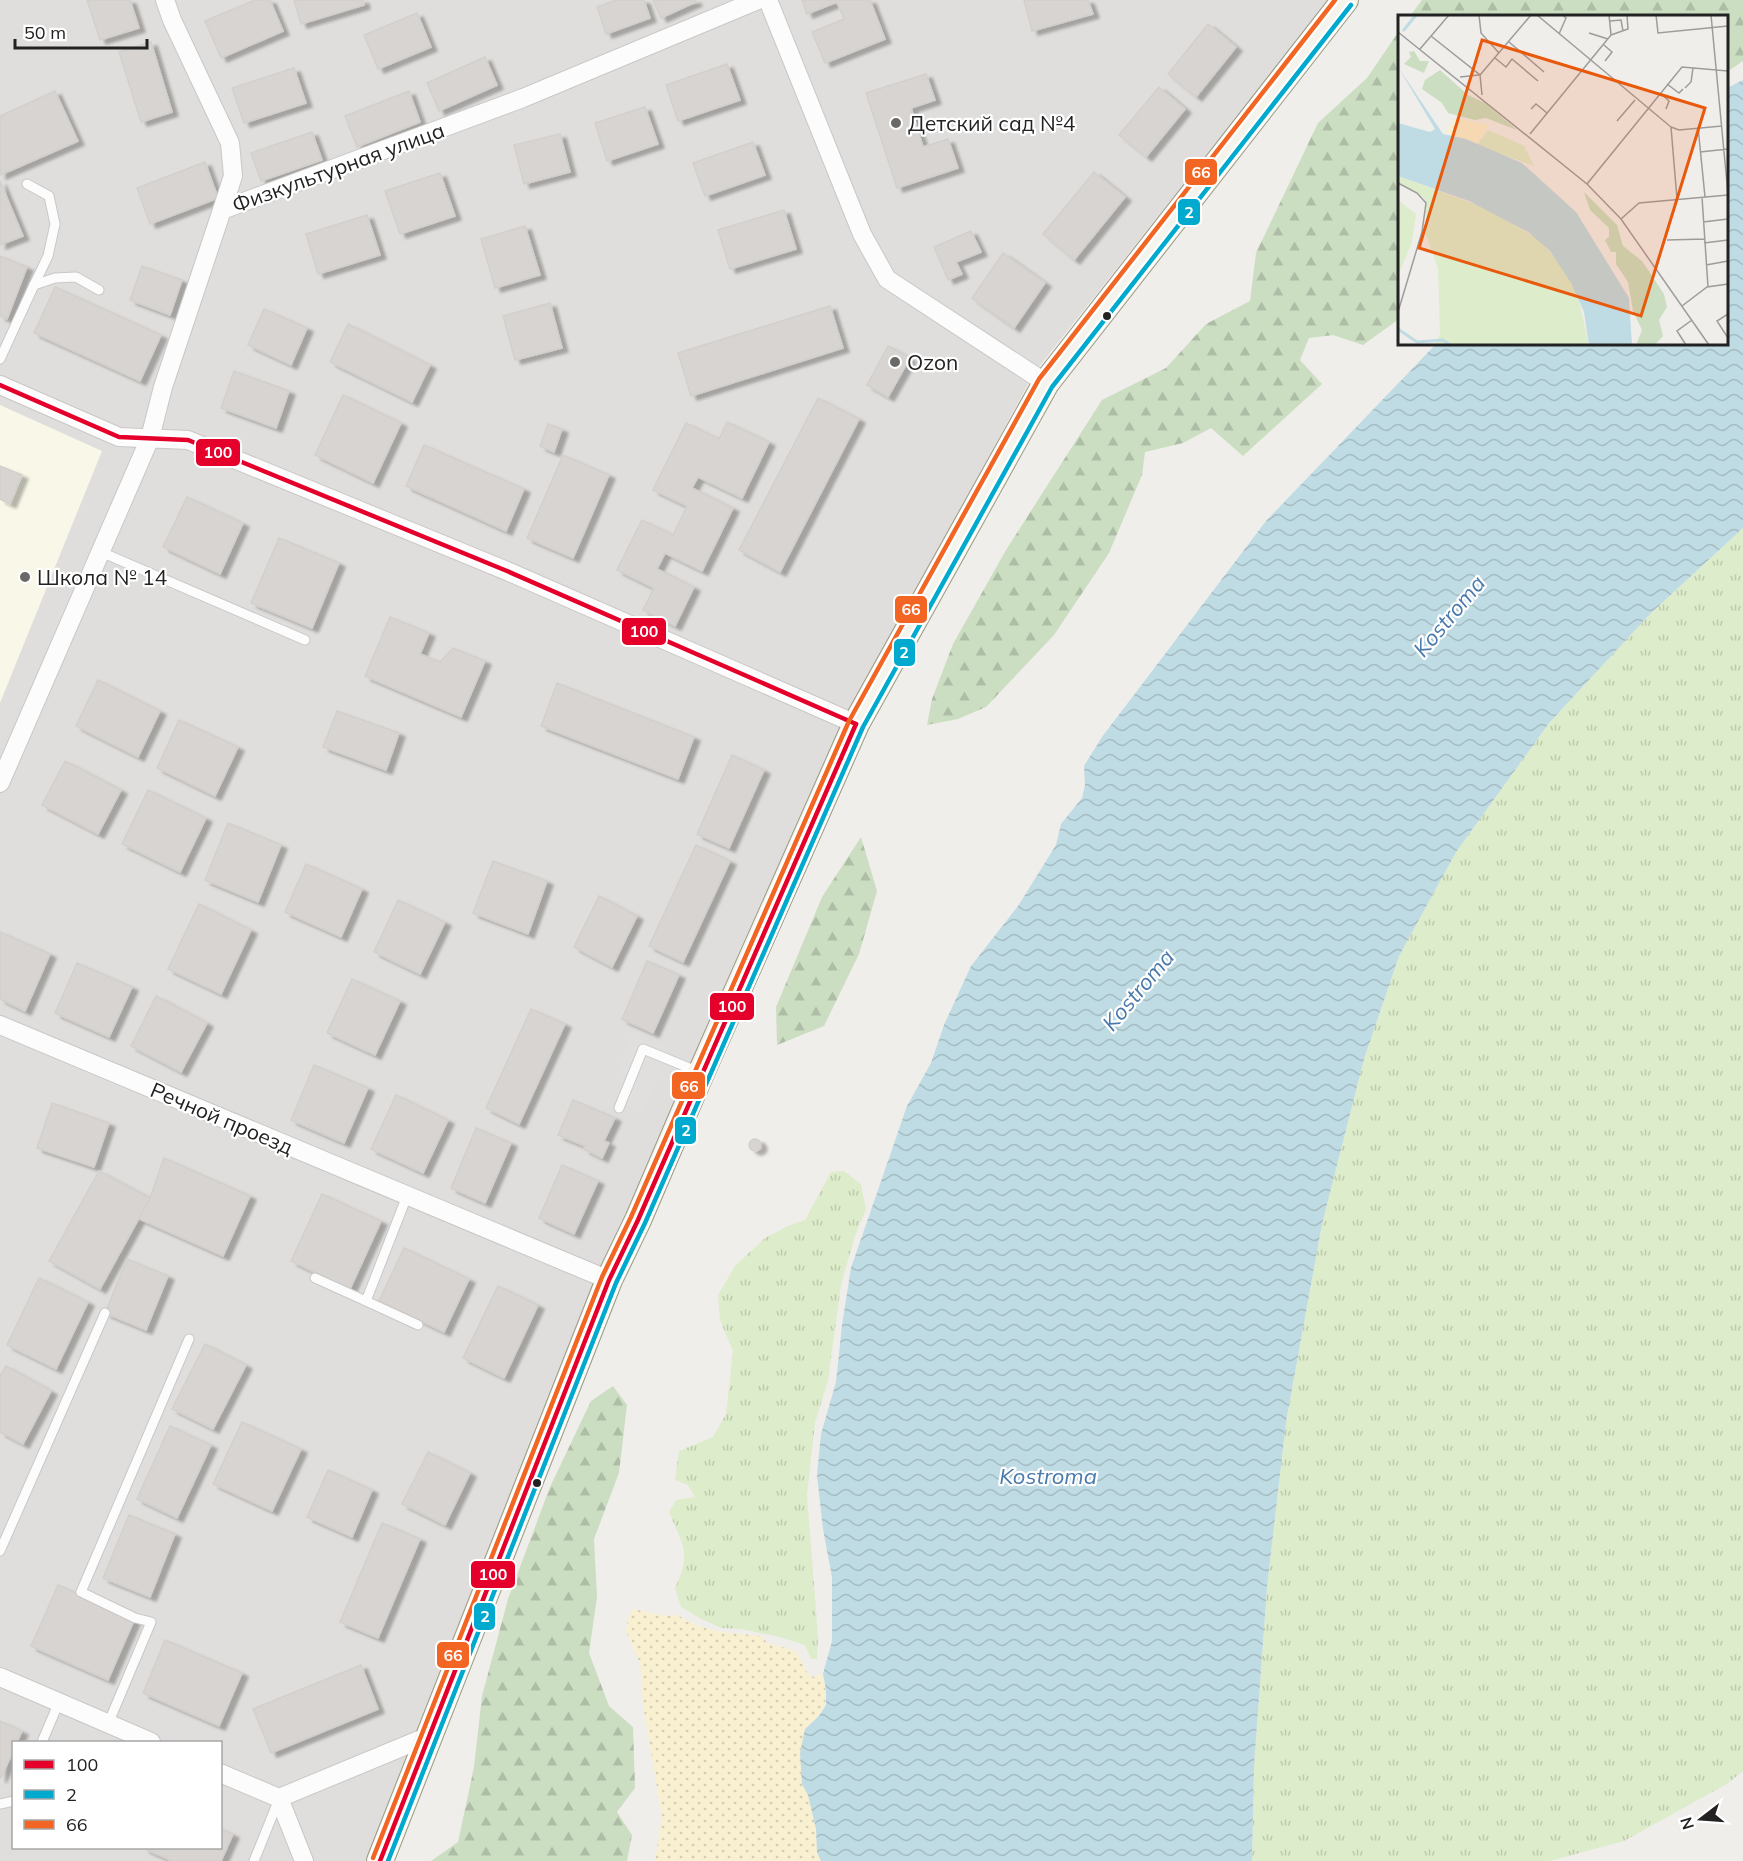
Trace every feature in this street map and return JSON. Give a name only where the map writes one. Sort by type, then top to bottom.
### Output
[{"type":"street","name":"Физкультурная улица","points":[[0,783],[150,438],[163,387],[222,210],[523,98],[758,0]]},
{"type":"street","points":[[768,0],[862,234],[887,279],[1046,383]]},
{"type":"street","points":[[380,1861],[609,1280],[638,1220],[856,724],[1046,383],[1345,0]]},
{"type":"street","points":[[172,2],[230,143],[233,176],[222,210]]},
{"type":"street","points":[[0,385],[119,437],[189,440],[507,571],[856,724]]},
{"type":"street","name":"Речной проезд","points":[[0,1024],[609,1280]]},
{"type":"street","points":[[0,1677],[146,1741]]},
{"type":"street","points":[[279,1798],[430,1735]]},
{"type":"street","points":[[222,1774],[279,1798],[304,1861]]},
{"type":"lane","points":[[0,359],[48,256],[55,224],[49,196],[27,184]]},
{"type":"lane","points":[[34,285],[56,278],[76,278],[99,290]]},
{"type":"lane","points":[[100,552],[305,640]]},
{"type":"lane","points":[[619,1108],[643,1049],[701,1073]]},
{"type":"lane","points":[[366,1301],[407,1196]]},
{"type":"lane","points":[[315,1278],[418,1325]]},
{"type":"lane","points":[[0,1551],[105,1313]]},
{"type":"lane","points":[[108,1724],[151,1622],[135,1618],[81,1593],[189,1339]]},
{"type":"lane","points":[[43,1741],[59,1702]]},
{"type":"lane","points":[[254,1861],[279,1798]]},
{"type":"shaded area","points":[[0,0],[1329,0],[1034,373],[847,721],[370,1861],[0,1861]]},
{"type":"shaded area","name":"Школа № 14","points":[[0,405],[102,451],[0,703]]},
{"type":"shaded area","points":[[631,1036],[669,1049],[643,1114],[618,1101],[626,1080],[616,1074]]},
{"type":"green space","points":[[1422,0],[1743,0],[1743,61],[1728,71],[1728,15],[1411,15]]},
{"type":"green space","points":[[1398,32],[1398,320],[1363,345],[1333,335],[1309,338],[1300,360],[1322,384],[1243,456],[1211,428],[1183,443],[1145,452],[1142,475],[1109,553],[1054,635],[986,707],[958,719],[927,725],[932,699],[953,644],[1006,550],[1102,400],[1166,368],[1206,324],[1250,301],[1256,253],[1318,123],[1367,78]]},
{"type":"green space","points":[[1743,528],[1743,1771],[1727,1784],[1624,1841],[1550,1861],[1252,1861],[1254,1766],[1267,1587],[1286,1422],[1322,1224],[1364,1059],[1399,956],[1456,852],[1549,723],[1651,613]]},
{"type":"green space","points":[[861,837],[877,891],[859,954],[824,1026],[777,1045],[776,1007],[822,897]]},
{"type":"green space","points":[[844,1171],[861,1184],[866,1209],[855,1236],[841,1285],[828,1380],[815,1423],[807,1495],[818,1636],[817,1659],[811,1659],[805,1645],[741,1629],[721,1628],[681,1607],[675,1588],[683,1566],[684,1550],[669,1512],[676,1500],[695,1497],[688,1485],[675,1480],[679,1451],[713,1437],[726,1414],[733,1351],[720,1320],[718,1295],[735,1266],[765,1238],[805,1220],[831,1172]]},
{"type":"green space","points":[[613,1386],[627,1405],[619,1473],[594,1539],[597,1597],[589,1653],[609,1706],[633,1727],[635,1788],[617,1812],[632,1835],[627,1861],[431,1861],[458,1842],[474,1767],[482,1696],[508,1599],[550,1487],[591,1401]]},
{"type":"sand","points":[[633,1609],[666,1616],[678,1615],[708,1629],[762,1636],[767,1643],[796,1651],[808,1674],[813,1677],[823,1674],[826,1692],[824,1705],[822,1711],[805,1729],[802,1784],[808,1795],[816,1830],[817,1852],[821,1861],[655,1861],[662,1817],[643,1705],[640,1663],[626,1631]]},
{"type":"water","name":"Kostroma","points":[[1743,80],[1743,528],[1651,613],[1549,723],[1456,852],[1399,956],[1364,1059],[1322,1224],[1286,1422],[1267,1587],[1254,1766],[1252,1861],[821,1861],[817,1852],[816,1829],[808,1795],[802,1784],[800,1753],[805,1729],[819,1716],[826,1705],[823,1674],[832,1641],[832,1577],[823,1529],[817,1475],[821,1434],[836,1382],[851,1268],[907,1106],[931,1063],[944,1025],[971,966],[1018,906],[1056,845],[1061,824],[1082,798],[1085,785],[1084,766],[1102,737],[1266,521],[1435,345],[1728,345],[1728,88]]},
{"type":"building","points":[[87,0],[130,0],[139,28],[100,40]]},
{"type":"building","points":[[255,0],[270,0],[283,31],[221,58],[205,21]]},
{"type":"building","points":[[294,0],[363,0],[364,5],[301,24]]},
{"type":"building","points":[[616,0],[644,0],[650,18],[606,34],[597,7]]},
{"type":"building","points":[[653,0],[695,0],[696,2],[661,18]]},
{"type":"building","points":[[802,0],[870,0],[885,39],[825,63],[812,32],[844,19],[837,2],[807,14]]},
{"type":"building","points":[[1024,0],[1088,0],[1093,14],[1032,31]]},
{"type":"building","points":[[417,13],[431,47],[378,69],[364,35]]},
{"type":"building","points":[[1208,24],[1236,47],[1196,97],[1168,74]]},
{"type":"building","points":[[151,42],[172,112],[141,122],[119,52]]},
{"type":"building","points":[[485,57],[497,85],[439,111],[427,83]]},
{"type":"building","points":[[727,64],[740,100],[678,121],[666,85]]},
{"type":"building","points":[[294,68],[306,103],[244,123],[232,88]]},
{"type":"building","name":"Детский сад №4","points":[[926,74],[935,100],[911,108],[923,147],[948,139],[958,168],[897,188],[866,93]]},
{"type":"building","points":[[1159,87],[1185,109],[1146,157],[1119,135]]},
{"type":"building","points":[[55,91],[78,141],[0,175],[0,116]]},
{"type":"building","points":[[409,91],[420,122],[357,147],[345,116]]},
{"type":"building","points":[[645,107],[658,144],[607,161],[595,123]]},
{"type":"building","points":[[312,132],[322,160],[261,181],[251,153]]},
{"type":"building","points":[[560,134],[570,172],[524,184],[514,145]]},
{"type":"building","points":[[753,142],[765,175],[705,196],[693,163]]},
{"type":"building","points":[[205,162],[218,198],[150,224],[137,188]]},
{"type":"building","points":[[1094,172],[1125,197],[1074,260],[1043,234]]},
{"type":"building","points":[[440,173],[455,216],[400,234],[385,191]]},
{"type":"building","points":[[0,181],[23,236],[0,245]]},
{"type":"building","points":[[784,210],[796,249],[730,269],[718,230]]},
{"type":"building","points":[[367,215],[380,255],[318,274],[306,234]]},
{"type":"building","points":[[525,226],[540,275],[495,288],[481,239]]},
{"type":"building","points":[[971,231],[981,252],[956,262],[962,274],[948,280],[934,247]]},
{"type":"building","points":[[1003,253],[1045,283],[1014,328],[972,298]]},
{"type":"building","points":[[0,256],[27,267],[7,319],[0,316]]},
{"type":"building","points":[[142,266],[182,280],[170,315],[130,300]]},
{"type":"building","points":[[55,287],[161,335],[140,381],[34,333]]},
{"type":"building","points":[[550,303],[562,348],[515,360],[503,316]]},
{"type":"building","points":[[830,306],[843,348],[691,396],[678,353]]},
{"type":"building","points":[[264,309],[307,328],[291,365],[248,345]]},
{"type":"building","points":[[348,324],[430,365],[412,402],[330,362]]},
{"type":"building","points":[[888,346],[910,358],[888,397],[867,385]]},
{"type":"building","points":[[234,371],[289,391],[276,428],[221,408]]},
{"type":"building","points":[[343,395],[401,423],[373,483],[315,455]]},
{"type":"building","points":[[818,398],[859,419],[780,572],[739,550]]},
{"type":"building","points":[[727,422],[769,442],[742,498],[698,477],[692,488],[733,508],[702,571],[665,553],[657,569],[694,587],[675,626],[643,610],[654,588],[617,570],[642,520],[673,535],[687,506],[653,490],[686,423],[719,439]]},
{"type":"building","points":[[548,424],[562,429],[554,452],[540,446]]},
{"type":"building","points":[[424,445],[524,489],[506,531],[406,486]]},
{"type":"building","points":[[563,455],[609,475],[573,558],[527,538]]},
{"type":"building","points":[[0,466],[22,475],[10,504],[0,499]]},
{"type":"building","points":[[187,497],[243,523],[220,574],[163,547]]},
{"type":"building","points":[[279,538],[339,563],[312,628],[251,603]]},
{"type":"building","points":[[390,617],[429,633],[420,654],[440,662],[453,648],[485,661],[461,717],[365,676]]},
{"type":"building","points":[[98,680],[160,711],[138,757],[76,726]]},
{"type":"building","points":[[557,683],[694,737],[678,779],[541,726]]},
{"type":"building","points":[[337,711],[399,733],[386,770],[323,747]]},
{"type":"building","points":[[179,720],[238,747],[215,796],[157,768]]},
{"type":"building","points":[[732,755],[764,770],[729,848],[697,834]]},
{"type":"building","points":[[65,761],[121,790],[98,834],[42,805]]},
{"type":"building","points":[[148,790],[206,818],[180,872],[122,844]]},
{"type":"building","points":[[228,823],[281,845],[258,902],[205,880]]},
{"type":"building","points":[[696,845],[730,861],[683,962],[649,946]]},
{"type":"building","points":[[493,861],[547,881],[528,934],[473,913]]},
{"type":"building","points":[[306,864],[362,889],[341,937],[285,912]]},
{"type":"building","points":[[599,896],[637,916],[612,967],[574,947]]},
{"type":"building","points":[[398,900],[445,922],[420,974],[374,952]]},
{"type":"building","points":[[199,904],[251,930],[221,994],[168,969]]},
{"type":"building","points":[[0,932],[50,954],[25,1011],[0,999]]},
{"type":"building","points":[[647,961],[679,975],[653,1033],[622,1019]]},
{"type":"building","points":[[77,963],[132,987],[109,1037],[55,1013]]},
{"type":"building","points":[[352,979],[400,1001],[375,1055],[327,1033]]},
{"type":"building","points":[[156,996],[207,1023],[181,1072],[131,1046]]},
{"type":"building","points":[[531,1009],[565,1024],[519,1124],[486,1108]]},
{"type":"building","points":[[314,1065],[368,1088],[344,1143],[291,1120]]},
{"type":"building","points":[[396,1095],[448,1120],[423,1173],[371,1149]]},
{"type":"building","points":[[573,1100],[615,1118],[604,1141],[609,1143],[602,1158],[584,1149],[585,1146],[558,1135]]},
{"type":"building","points":[[52,1103],[109,1123],[94,1167],[37,1148]]},
{"type":"building","points":[[476,1128],[511,1143],[485,1203],[451,1188]]},
{"type":"building","points":[[755,1139],[761,1145],[755,1151],[749,1145]]},
{"type":"building","points":[[164,1158],[250,1196],[223,1256],[137,1218],[150,1198]]},
{"type":"building","points":[[562,1165],[598,1181],[574,1234],[539,1218]]},
{"type":"building","points":[[99,1171],[150,1198],[100,1289],[49,1261]]},
{"type":"building","points":[[322,1194],[381,1221],[350,1289],[291,1261]]},
{"type":"building","points":[[404,1248],[469,1279],[444,1332],[379,1301]]},
{"type":"building","points":[[127,1259],[168,1276],[146,1330],[105,1313]]},
{"type":"building","points":[[39,1278],[88,1302],[56,1369],[7,1345]]},
{"type":"building","points":[[498,1286],[538,1305],[504,1378],[463,1358]]},
{"type":"building","points":[[205,1344],[246,1365],[213,1429],[172,1409]]},
{"type":"building","points":[[6,1366],[51,1391],[23,1444],[0,1432],[0,1376]]},
{"type":"building","points":[[242,1422],[301,1449],[272,1511],[213,1484]]},
{"type":"building","points":[[170,1426],[211,1445],[177,1518],[137,1499]]},
{"type":"building","points":[[428,1452],[470,1473],[445,1525],[402,1504]]},
{"type":"building","points":[[328,1470],[372,1490],[352,1537],[307,1517]]},
{"type":"building","points":[[129,1515],[175,1534],[150,1597],[103,1578]]},
{"type":"building","points":[[382,1523],[420,1539],[378,1638],[340,1622]]},
{"type":"building","points":[[58,1585],[135,1618],[108,1680],[31,1646]]},
{"type":"building","points":[[165,1640],[242,1673],[219,1726],[143,1693]]},
{"type":"building","points":[[361,1665],[378,1709],[271,1753],[253,1709]]},
{"type":"building","points":[[0,1721],[22,1731],[17,1741],[12,1741],[12,1754],[0,1779]]},
{"type":"building","points":[[222,1829],[233,1834],[221,1861],[172,1861],[145,1849],[222,1849]]},
{"type":"transit line","name":"66","points":[[373,1858],[602,1277],[631,1217],[849,721],[1039,379],[1335,0]]},
{"type":"transit line","name":"2","points":[[388,1861],[616,1283],[645,1223],[863,727],[1052,387],[1351,5]]},
{"type":"transit line","name":"100","points":[[0,385],[119,437],[188,440],[507,571],[856,724]]},
{"type":"transit line","name":"100","points":[[380,1861],[609,1280],[638,1220],[856,724]]},
{"type":"place","name":"Детский сад №4","points":[[896,123]]},
{"type":"place","name":"Ozon","points":[[895,362]]},
{"type":"place","name":"Школа № 14","points":[[25,577]]}]
